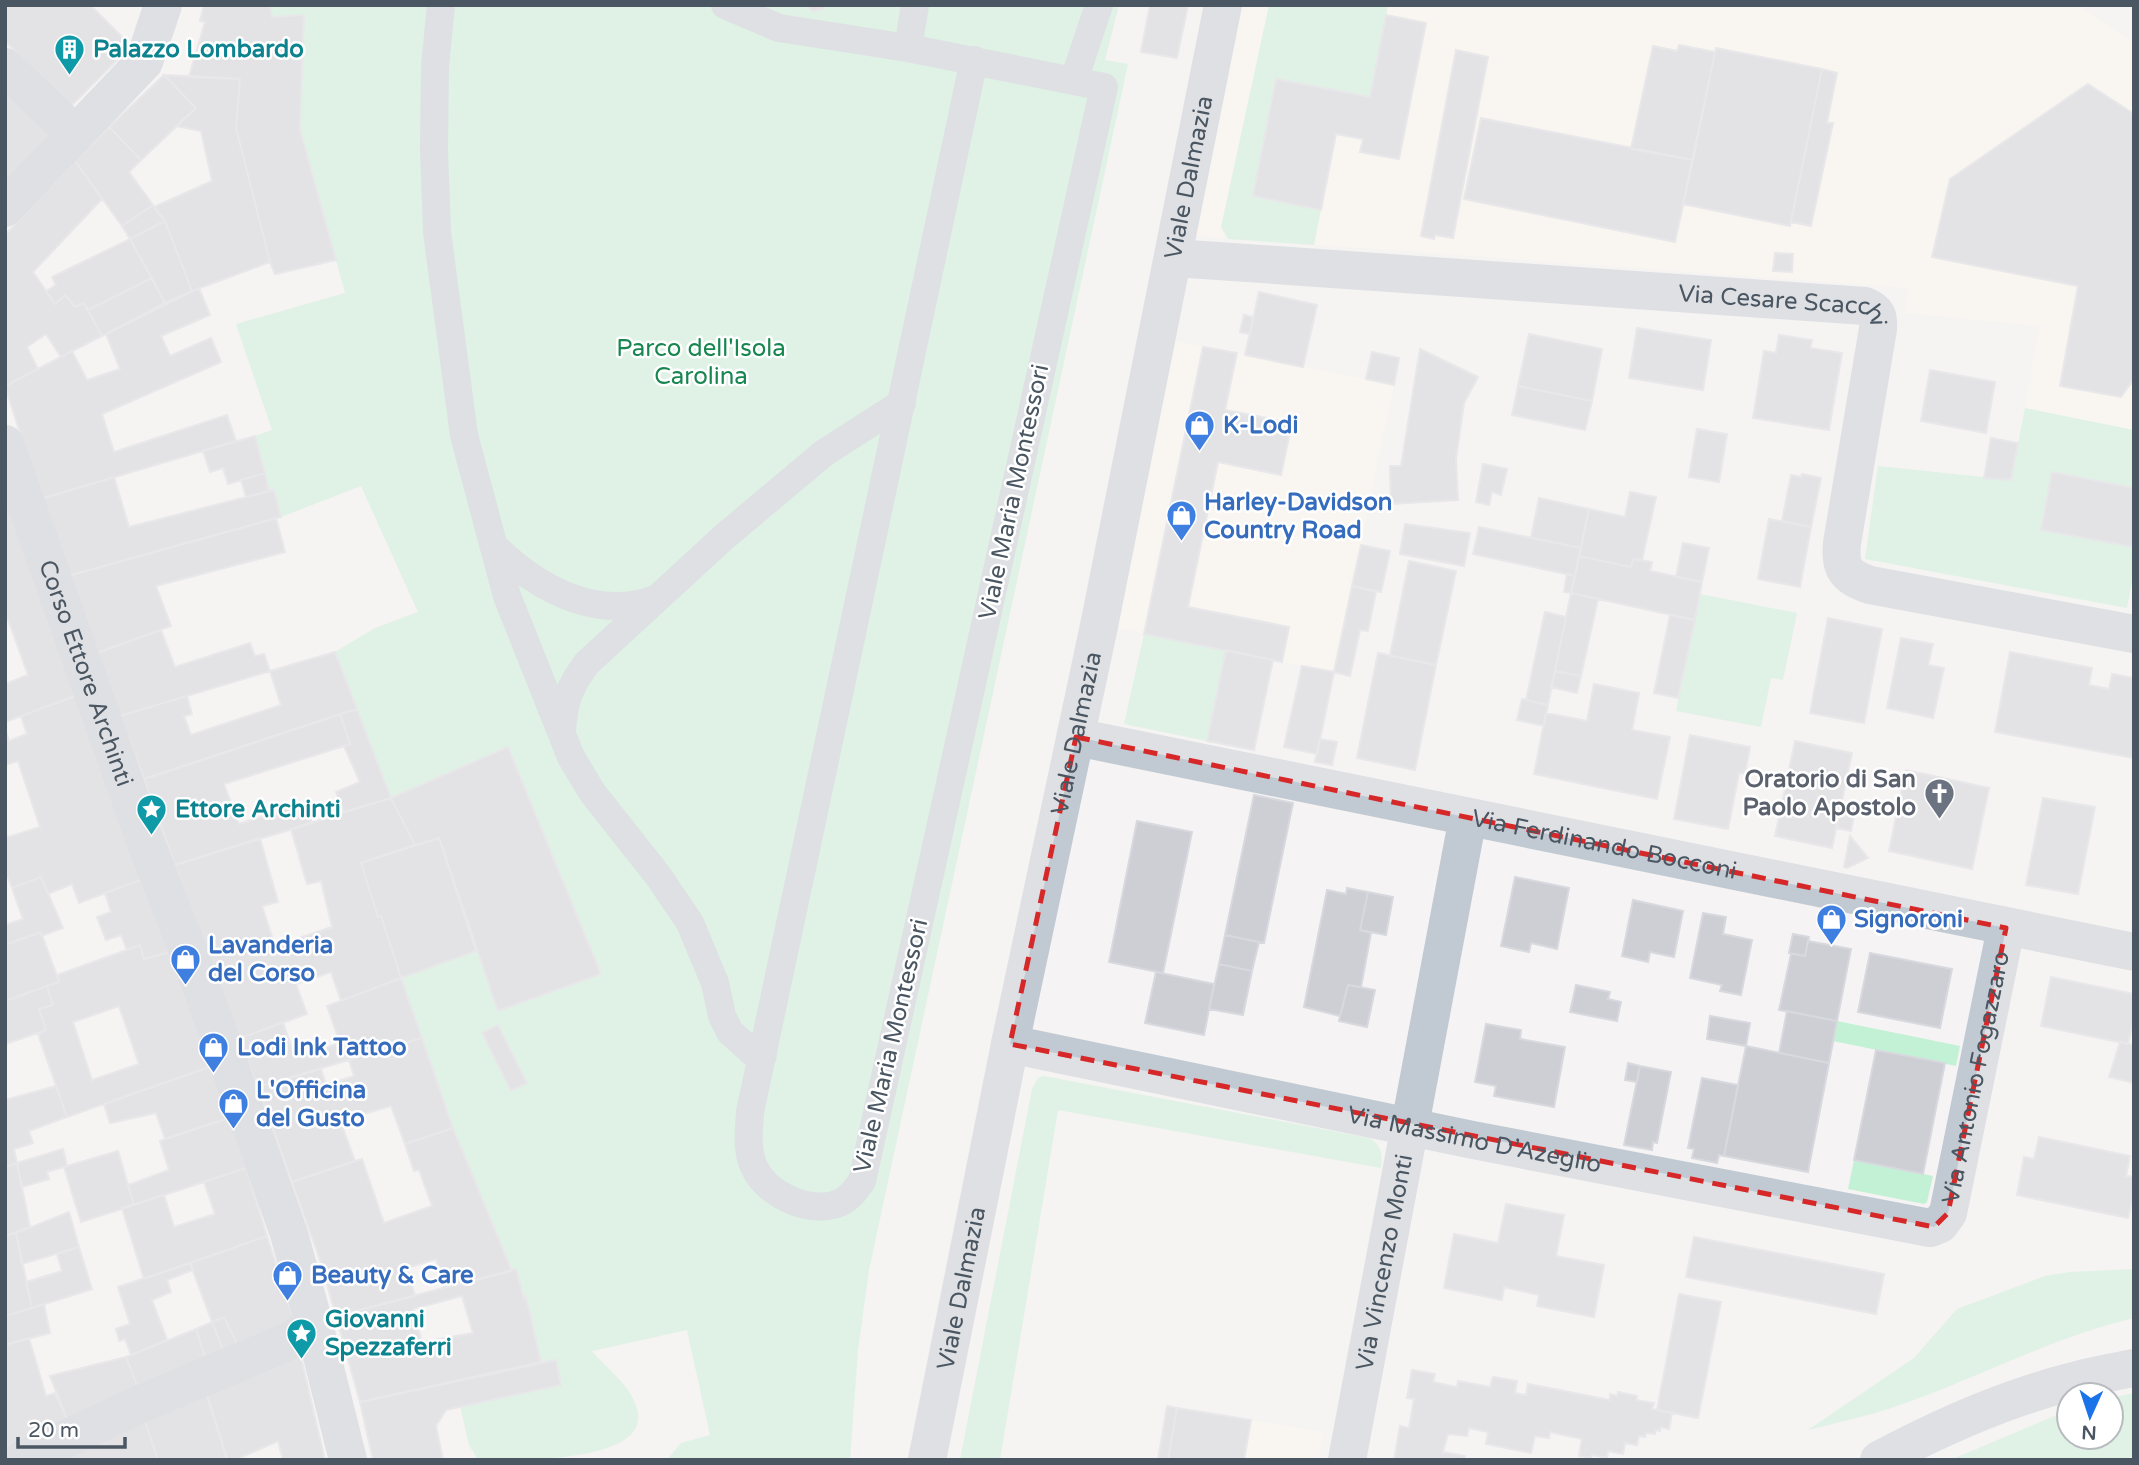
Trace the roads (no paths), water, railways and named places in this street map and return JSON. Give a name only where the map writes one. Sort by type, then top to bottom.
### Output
[{"type":"street","points":[[5,208],[144,62],[163,5]]},
{"type":"street","points":[[441,5],[435,66],[437,232],[464,435],[507,596],[571,757],[592,792],[659,877],[690,923],[715,984],[722,1016],[730,1032],[752,1052],[763,1055]]},
{"type":"street","points":[[725,5],[779,29],[908,48],[1074,80],[1099,5]]},
{"type":"street","points":[[908,48],[915,5]]},
{"type":"street","name":"Viale Dalmazia","points":[[927,1460],[1010,1044],[1174,258],[1223,5]]},
{"type":"street","name":"Viale Maria Montessori","points":[[974,60],[750,1112],[748,1146],[765,1185],[786,1198],[811,1205],[833,1205],[851,1197],[862,1181],[1104,87],[1074,80]]},
{"type":"street","points":[[5,67],[75,134]]},
{"type":"street","name":"Via Cesare Scacchi","points":[[1174,258],[1865,306],[1874,310],[1878,318],[1878,329],[1842,543],[1841,558],[1845,572],[1855,580],[1870,585],[2134,634]]},
{"type":"street","points":[[561,734],[563,707],[572,684],[586,663],[724,537],[824,453],[902,403]]},
{"type":"street","name":"Corso Ettore Archinti","points":[[5,444],[146,842],[197,971],[289,1234],[313,1317],[348,1460]]},
{"type":"street","points":[[494,546],[533,579],[593,605],[637,606],[658,598]]},
{"type":"street","name":"Via Ferdinando Bocconi","points":[[1076,737],[2134,952]]},
{"type":"street","name":"Via Vincenzo Monti","points":[[1347,1460],[1468,817]]},
{"type":"street","name":"Via Antonio Fogazzaro","points":[[1940,1224],[1948,1213],[2006,928]]},
{"type":"street","name":"Via Massimo D’Azeglio","points":[[1010,1044],[1410,1127],[1925,1228],[1940,1224]]},
{"type":"street","points":[[21,1460],[138,1405],[292,1340],[307,1329],[313,1317]]},
{"type":"street","points":[[1879,1460],[1921,1438],[2004,1403],[2069,1382],[2134,1368]]},
{"type":"place","name":"Palazzo Lombardo","points":[[70,76]]},
{"type":"place","name":"K-Lodi","points":[[1200,452]]},
{"type":"place","name":"Harley-Davidson Country Road","points":[[1181,543]]},
{"type":"place","name":"Oratorio di San Paolo Apostolo","points":[[1939,820]]},
{"type":"place","name":"Ettore Archinti","points":[[152,836]]},
{"type":"place","name":"Signoroni","points":[[1831,946]]},
{"type":"place","name":"Lavanderia del Corso","points":[[185,986]]},
{"type":"place","name":"Lodi Ink Tattoo","points":[[214,1074]]},
{"type":"place","name":"L'Officina del Gusto","points":[[233,1131]]},
{"type":"place","name":"Beauty & Care","points":[[288,1302]]},
{"type":"place","name":"Giovanni Spezzaferri","points":[[302,1360]]},
{"type":"park label","name":"Parco dell'Isola Carolina","points":[[701,362]]}]
